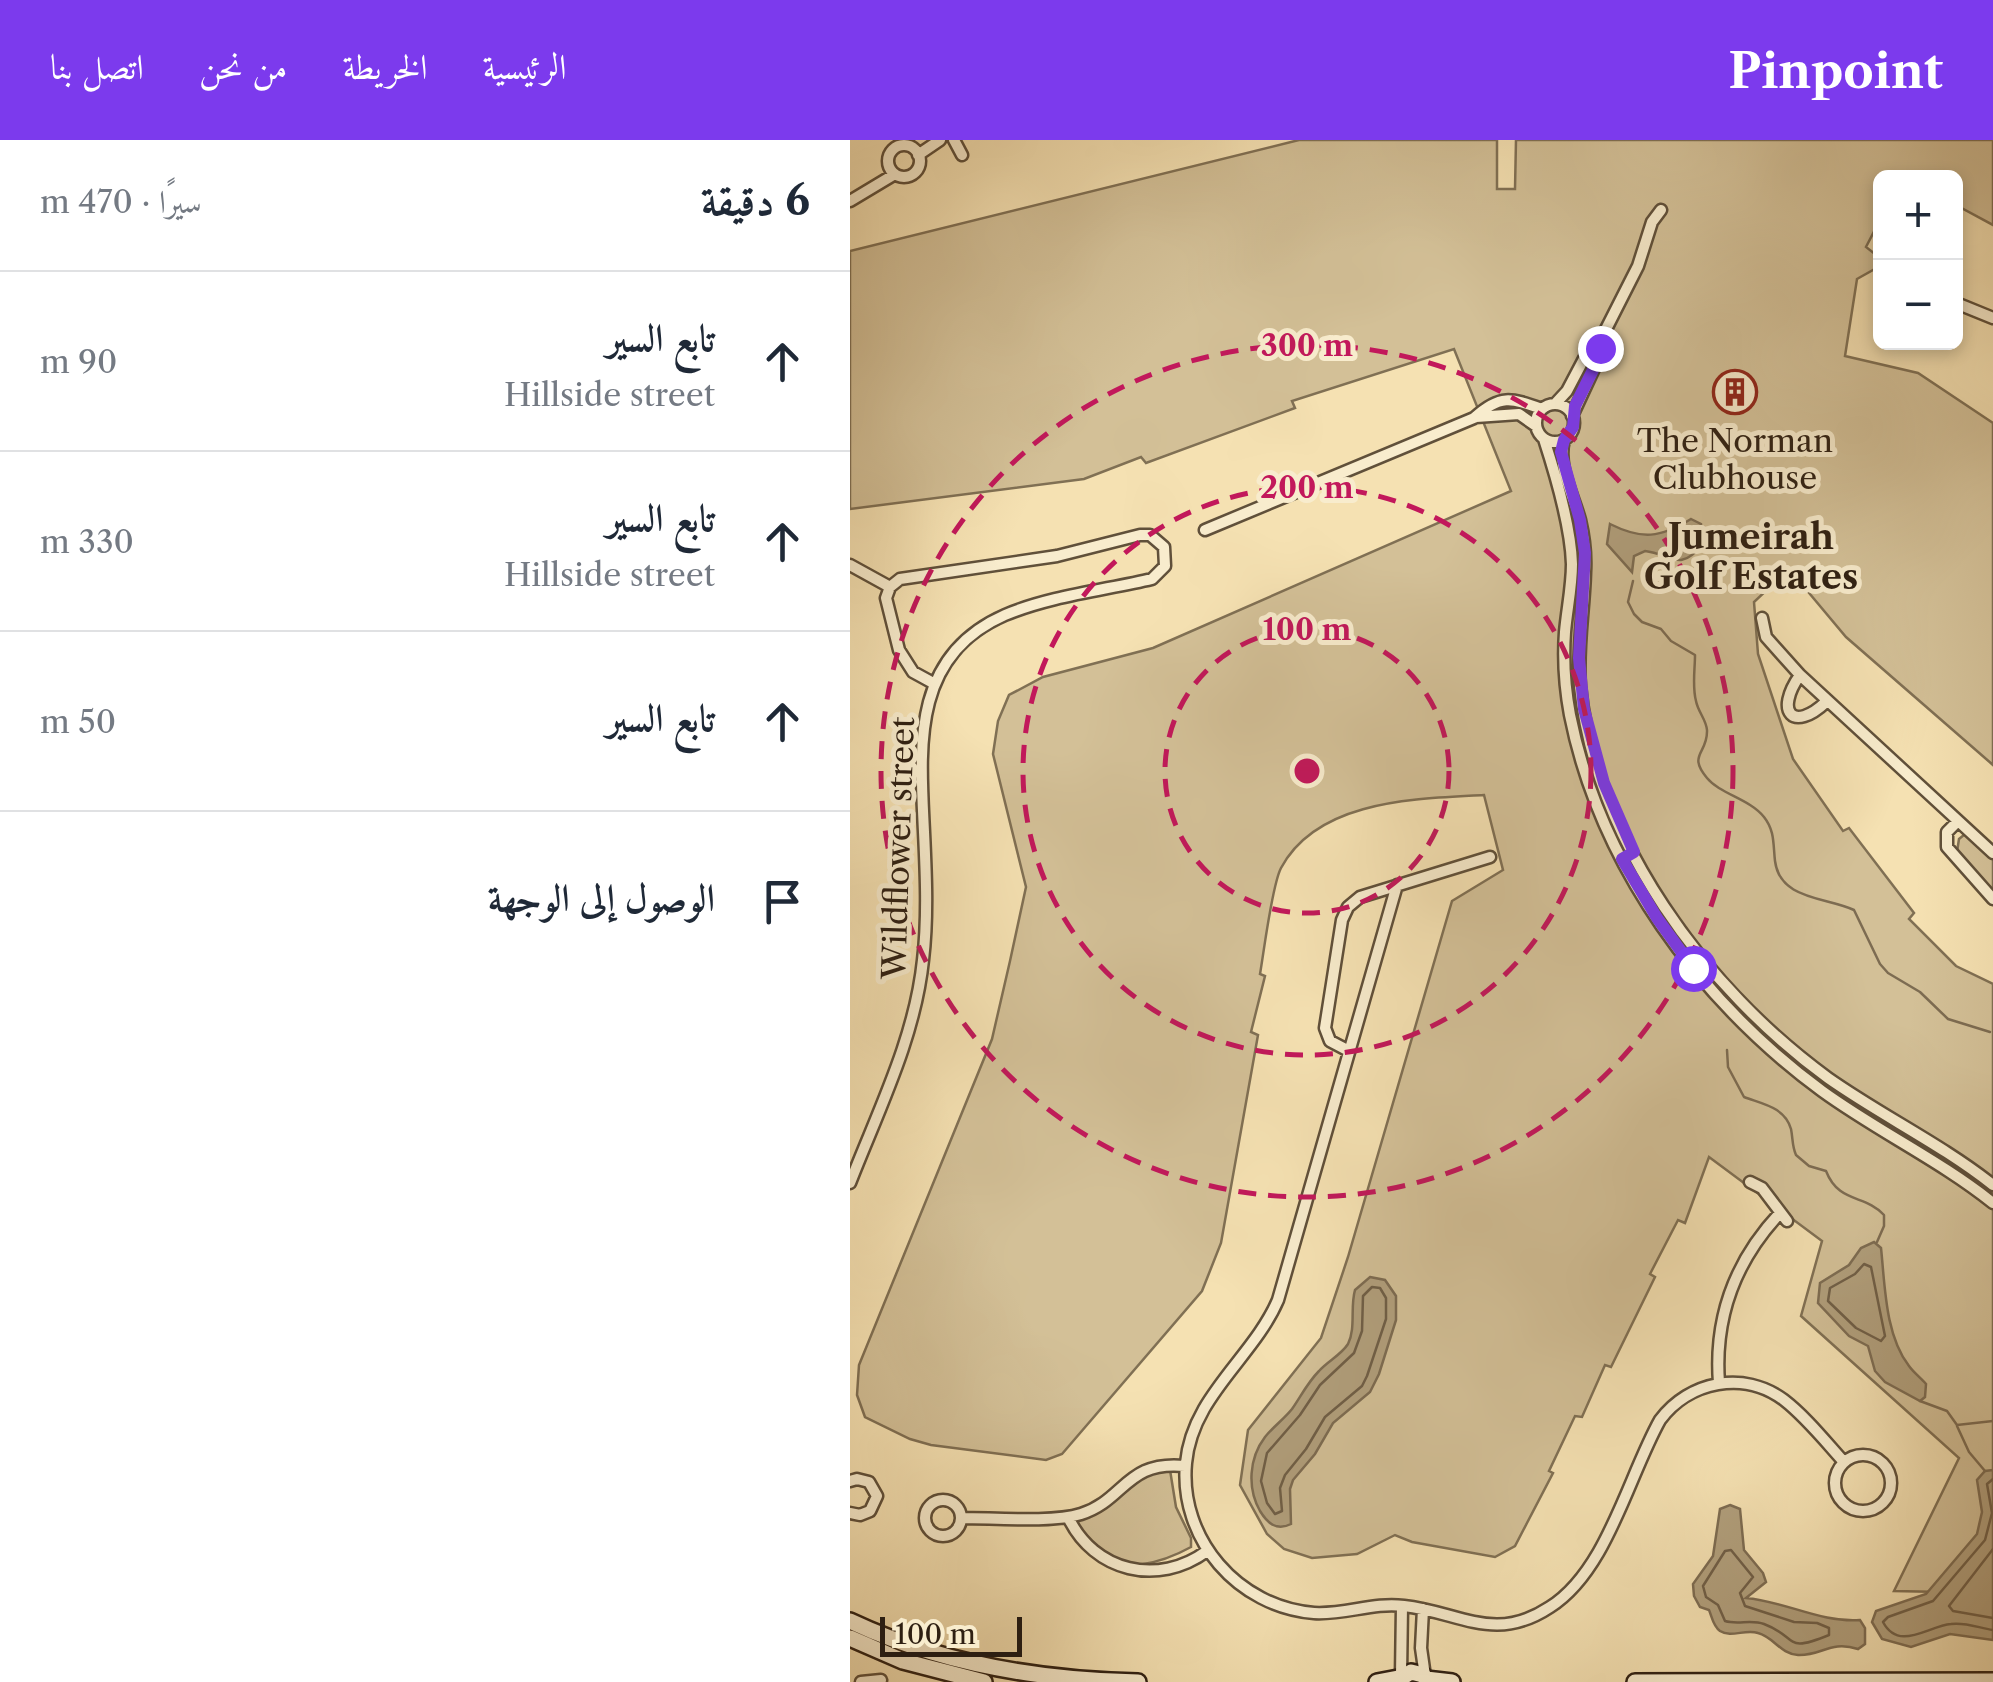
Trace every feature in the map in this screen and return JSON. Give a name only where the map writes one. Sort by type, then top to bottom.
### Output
[{"type":"street","points":[[918,155],[940,140]]},
{"type":"street","points":[[954,140],[962,155]]},
{"type":"street","points":[[907,146],[918,155],[919,165],[914,173],[904,177],[895,174],[888,160],[892,150],[907,146]]},
{"type":"street","points":[[850,201],[895,174]]},
{"type":"street","points":[[1660,210],[1600,343],[1598,360],[1572,416],[1572,431],[1564,440],[1562,458],[1585,553],[1579,658],[1584,709],[1604,783],[1634,852],[1685,935],[1723,983],[1766,1026],[1850,1093],[1993,1185]]},
{"type":"street","points":[[1963,306],[1993,318]]},
{"type":"street","points":[[1205,530],[1476,417],[1498,402],[1515,400],[1542,409],[1555,404],[1567,391],[1586,355],[1600,343]]},
{"type":"street","points":[[1508,414],[1516,408],[1515,400]]},
{"type":"street","points":[[1498,402],[1508,414]]},
{"type":"street","points":[[1555,404],[1572,416]]},
{"type":"street","points":[[1536,426],[1542,409]]},
{"type":"street","points":[[1476,417],[1524,416],[1544,438],[1571,553],[1564,653],[1570,712],[1590,786],[1622,859],[1657,918],[1693,968],[1756,1036],[1835,1100],[1945,1167],[1993,1203]]},
{"type":"street","points":[[1544,438],[1564,440]]},
{"type":"street","name":"Wildflower street","points":[[850,1183],[912,1019],[921,976],[926,901],[921,738],[935,684],[960,646],[984,627],[1025,608],[1152,579],[1165,566],[1164,547],[1150,535],[1140,535],[1056,556],[906,576],[890,587],[886,604],[901,656],[913,672],[935,684]]},
{"type":"street","points":[[850,565],[890,587]]},
{"type":"street","points":[[1762,618],[1766,637],[1800,676],[1993,853]]},
{"type":"street","points":[[1800,676],[1787,695],[1791,712],[1809,716],[1826,702]]},
{"type":"street","points":[[1957,822],[1946,837],[1947,847],[1993,899]]},
{"type":"street","points":[[1622,859],[1634,852]]},
{"type":"street","points":[[1349,1052],[1330,1041],[1325,1028],[1342,920],[1348,906],[1360,897],[1490,857]]},
{"type":"street","points":[[1397,885],[1278,1300],[1260,1332],[1205,1404],[1190,1440],[1185,1466],[1190,1510],[1206,1551],[1236,1582],[1284,1607],[1328,1613],[1402,1606],[1493,1625],[1534,1616],[1560,1601],[1583,1576],[1655,1430],[1667,1411],[1685,1396],[1719,1384],[1752,1385],[1783,1399],[1844,1462]]},
{"type":"street","points":[[1719,1384],[1720,1332],[1727,1299],[1748,1253],[1783,1217],[1762,1188],[1750,1182]]},
{"type":"street","points":[[1862,1455],[1880,1460],[1890,1477],[1890,1490],[1884,1502],[1867,1511],[1854,1510],[1843,1503],[1834,1479],[1844,1462],[1862,1455]]},
{"type":"street","points":[[864,1480],[871,1466]]},
{"type":"street","points":[[962,1518],[1068,1517],[1097,1506],[1142,1471],[1159,1466],[1185,1466]]},
{"type":"street","points":[[850,1481],[864,1480],[873,1486],[876,1502],[866,1514],[850,1513]]},
{"type":"street","points":[[1068,1517],[1097,1554],[1128,1570],[1176,1568],[1206,1551]]},
{"type":"street","points":[[1398,1678],[1402,1606]]},
{"type":"street","points":[[1424,1609],[1426,1676]]},
{"type":"street","points":[[850,1621],[925,1650],[1002,1670],[1078,1680],[1138,1682]]},
{"type":"street","points":[[1402,1632],[1415,1626],[1422,1635]]},
{"type":"street","points":[[850,1638],[902,1660],[984,1682]]},
{"type":"street","points":[[1376,1682],[1411,1672],[1452,1682]]},
{"type":"street","points":[[862,1682],[881,1680]]},
{"type":"street","points":[[1634,1682],[1993,1681]]},
{"type":"shaded area","name":"Jumeirah Golf Estates","points":[[1299,140],[1497,140],[1497,189],[1515,189],[1516,140],[1993,140],[1993,225],[1963,209],[1963,170],[1873,170],[1873,234],[1866,247],[1873,252],[1873,270],[1857,279],[1845,356],[1918,373],[1993,423],[1993,765],[1846,637],[1789,569],[1754,602],[1758,654],[1793,759],[1843,831],[1849,828],[1914,913],[1909,919],[1956,966],[1993,984],[1993,1593],[1894,1591],[1959,1458],[1801,1316],[1822,1241],[1709,1157],[1685,1223],[1678,1220],[1650,1274],[1655,1277],[1611,1367],[1605,1365],[1582,1417],[1575,1416],[1549,1471],[1553,1473],[1515,1546],[1495,1557],[1412,1542],[1395,1535],[1357,1554],[1312,1558],[1284,1549],[1267,1534],[1240,1485],[1248,1430],[1321,1338],[1452,901],[1503,870],[1484,795],[1400,802],[1344,816],[1319,828],[1298,845],[1281,868],[1266,935],[1260,974],[1265,976],[1251,1032],[1258,1035],[1221,1243],[1202,1291],[1062,1454],[1046,1460],[931,1445],[865,1417],[857,1395],[859,1365],[992,1039],[1026,887],[993,754],[998,721],[1009,695],[1043,677],[1153,648],[1511,491],[1454,349],[1292,401],[1295,408],[1146,463],[1141,457],[1084,479],[850,509],[850,251]]},
{"type":"shaded area","points":[[1965,834],[1993,857],[1993,895],[1957,852],[1959,839]]},
{"type":"shaded area","points":[[1170,1470],[1176,1507],[1191,1538],[1191,1547],[1155,1562],[1127,1565],[1102,1559],[1091,1551],[1069,1516],[1093,1507],[1137,1474]]},
{"type":"water","points":[[1691,519],[1701,524],[1702,545],[1681,560],[1645,551],[1634,556],[1632,572],[1607,544],[1610,524],[1651,535]]},
{"type":"water","points":[[1874,1242],[1881,1248],[1895,1340],[1909,1366],[1926,1384],[1925,1397],[1920,1401],[1885,1382],[1875,1371],[1868,1346],[1849,1336],[1818,1303],[1820,1283],[1849,1265],[1861,1248]]},
{"type":"water","points":[[1370,1277],[1385,1280],[1396,1296],[1396,1320],[1379,1374],[1370,1392],[1333,1423],[1315,1454],[1293,1480],[1291,1524],[1273,1525],[1260,1511],[1253,1493],[1256,1454],[1315,1375],[1348,1344],[1355,1290]]},
{"type":"water","points":[[1993,1470],[1993,1640],[1950,1634],[1911,1647],[1882,1639],[1872,1622],[1876,1611],[1926,1594],[1977,1534],[1982,1512],[1977,1480],[1985,1471]]},
{"type":"water","points":[[1730,1505],[1740,1509],[1744,1550],[1766,1582],[1746,1598],[1831,1618],[1860,1620],[1865,1628],[1865,1644],[1858,1649],[1840,1646],[1798,1655],[1786,1652],[1758,1633],[1729,1634],[1718,1629],[1709,1610],[1700,1607],[1693,1584],[1713,1556],[1720,1509]]},
{"type":"waterway","points":[[1633,581],[1628,602],[1634,614],[1695,655],[1695,695],[1707,730],[1698,759],[1701,770],[1713,784],[1751,806],[1768,822],[1775,861],[1786,883],[1806,895],[1854,910],[1888,973],[1920,992],[1948,1019],[1990,1032]]},
{"type":"waterway","points":[[1727,1050],[1728,1067],[1744,1097],[1784,1116],[1796,1155],[1809,1166],[1826,1171],[1831,1182],[1845,1194],[1884,1215],[1877,1242]]},
{"type":"waterway","points":[[1920,1401],[1947,1411],[1957,1425],[1993,1421]]},
{"type":"waterway","points":[[1957,1426],[1969,1452],[1985,1471]]},
{"type":"place","name":"The Norman Clubhouse","points":[[1735,392]]},
{"type":"district","name":"Jumeirah Golf Estates","points":[[1751,556]]},
{"type":"route","points":[[1600,348],[1575,406],[1573,427],[1561,452],[1585,553],[1580,684],[1589,734],[1604,783],[1634,852],[1622,859],[1693,968]]}]
